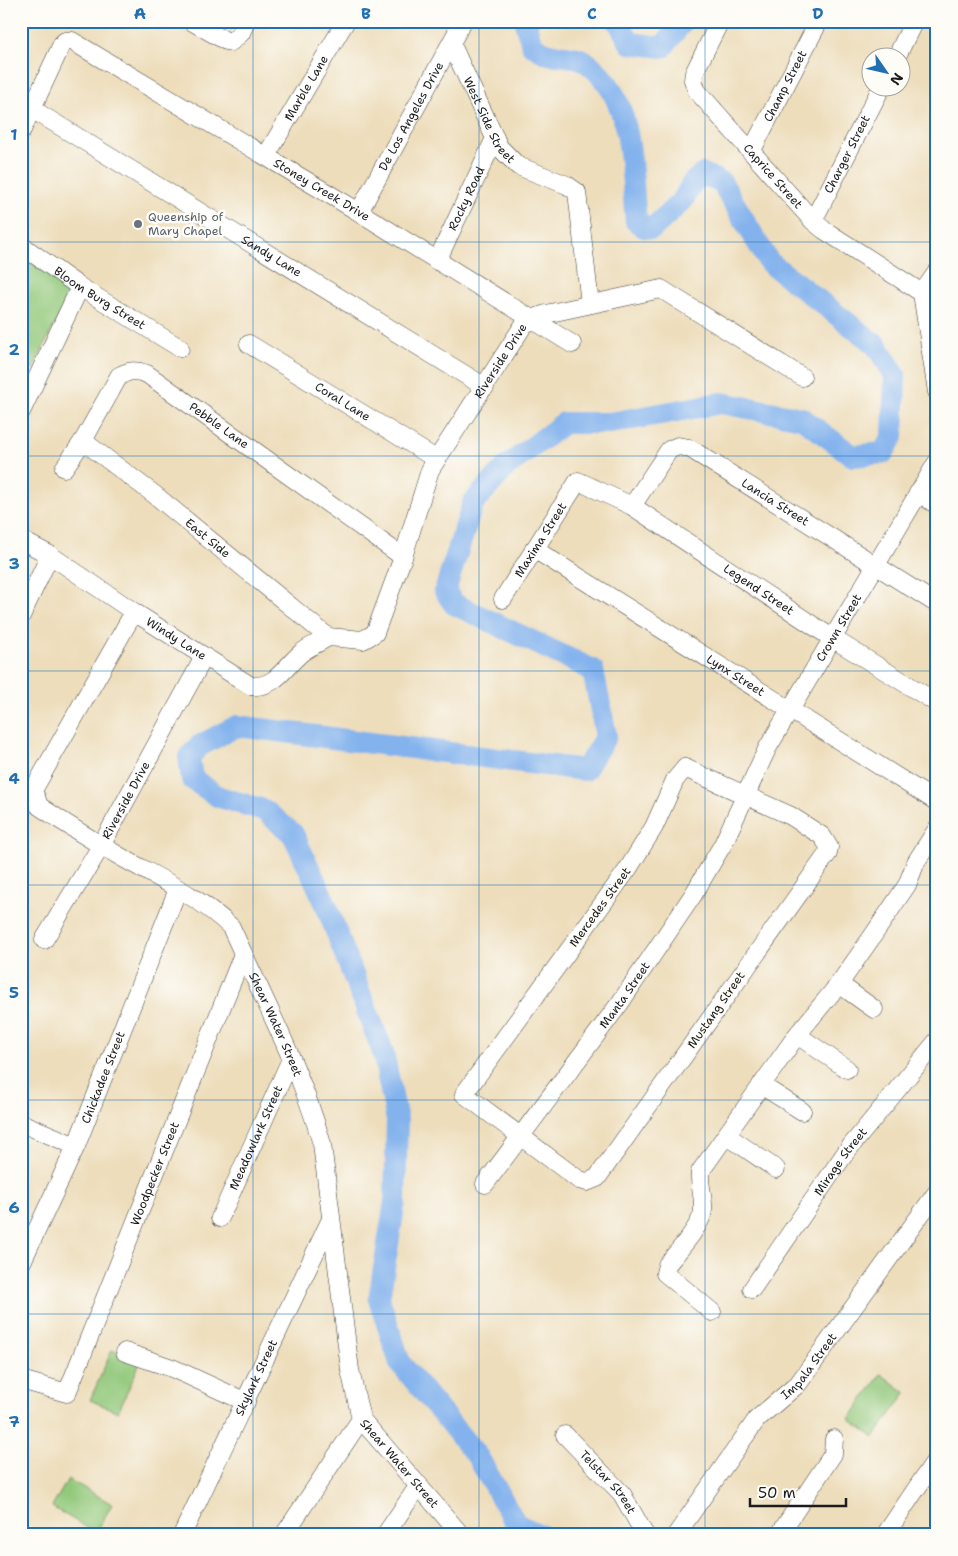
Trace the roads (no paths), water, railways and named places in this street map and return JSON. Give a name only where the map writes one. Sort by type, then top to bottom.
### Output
[{"type":"street","points":[[191,21],[231,42],[241,34],[246,21]]},
{"type":"street","name":"De Los Angeles Drive","points":[[359,212],[452,45],[463,21]]},
{"type":"street","name":"Caprice Street","points":[[720,21],[697,66],[693,80],[697,91],[752,150],[813,221],[922,293]]},
{"type":"street","name":"Champ Street","points":[[752,150],[818,21]]},
{"type":"street","points":[[901,48],[914,21]]},
{"type":"street","name":"Marble Lane","points":[[266,156],[343,22]]},
{"type":"street","name":"Stoney Creek Drive","points":[[32,109],[62,44],[69,40],[359,212],[572,344]]},
{"type":"street","name":"West Side Street","points":[[452,45],[499,147],[518,166],[567,185],[577,192],[590,304]]},
{"type":"street","name":"Charger Street","points":[[813,221],[876,98]]},
{"type":"street","points":[[21,132],[32,109]]},
{"type":"street","name":"Sandy Lane","points":[[32,109],[485,387]]},
{"type":"street","name":"Rocky Road","points":[[437,261],[495,138]]},
{"type":"street","name":"Bloom Burg Street","points":[[21,245],[80,287],[180,348]]},
{"type":"street","points":[[937,272],[922,293],[937,392]]},
{"type":"street","points":[[21,412],[80,287]]},
{"type":"street","name":"Riverside Drive","points":[[328,637],[363,640],[375,633],[430,470],[523,326],[532,319],[655,289],[667,291],[802,377]]},
{"type":"street","name":"Coral Lane","points":[[249,344],[436,459]]},
{"type":"street","name":"Pebble Lane","points":[[64,468],[83,441],[119,376],[128,371],[138,371],[155,380],[402,557]]},
{"type":"street","name":"East Side","points":[[83,441],[155,495],[328,637]]},
{"type":"street","name":"Lancia Street","points":[[632,506],[670,450],[682,446],[937,604]]},
{"type":"street","name":"Crown Street","points":[[747,795],[767,749],[937,462]]},
{"type":"street","name":"Legend Street","points":[[578,481],[632,506],[832,638],[937,702]]},
{"type":"street","name":"Maxima Street","points":[[503,600],[578,481]]},
{"type":"street","points":[[918,494],[937,505]]},
{"type":"street","name":"Windy Lane","points":[[21,540],[50,555],[134,612],[251,686],[258,687],[277,679],[301,653],[328,637]]},
{"type":"street","name":"Lynx Street","points":[[534,549],[937,802]]},
{"type":"street","points":[[21,616],[50,555]]},
{"type":"street","name":"Shear Water Street","points":[[134,612],[32,794],[36,797],[39,806],[101,846],[178,889],[221,917],[231,927],[291,1059],[315,1118],[322,1144],[330,1221],[350,1370],[361,1420],[461,1535]]},
{"type":"street","name":"Riverside Drive","points":[[44,940],[101,846],[204,657]]},
{"type":"street","name":"Mercedes Street","points":[[464,1094],[628,869],[654,827],[681,770],[689,769],[730,790],[747,795]]},
{"type":"street","name":"Manta Street","points":[[485,1184],[620,1003],[688,902],[723,844],[747,795]]},
{"type":"street","name":"Mustang Street","points":[[464,1094],[579,1180],[600,1183],[828,853],[829,847],[822,836],[791,816],[747,795]]},
{"type":"street","points":[[712,1312],[665,1273],[667,1265],[699,1223],[703,1212],[699,1181],[700,1172],[797,1035],[839,984],[907,885],[916,862],[937,829]]},
{"type":"street","name":"Chickadee Street","points":[[21,1264],[76,1146],[178,889]]},
{"type":"street","name":"Woodpecker Street","points":[[21,1380],[66,1393],[243,954]]},
{"type":"street","points":[[839,984],[874,1009]]},
{"type":"street","points":[[797,1035],[847,1069]]},
{"type":"street","name":"Mirage Street","points":[[752,1289],[846,1152],[937,1041]]},
{"type":"street","name":"Meadowlark Street","points":[[220,1218],[291,1059]]},
{"type":"street","points":[[761,1086],[802,1111]]},
{"type":"street","points":[[21,1123],[76,1146]]},
{"type":"street","points":[[726,1135],[776,1170]]},
{"type":"street","name":"Impala Street","points":[[676,1535],[756,1419],[798,1384],[937,1192]]},
{"type":"street","name":"Skylark Street","points":[[182,1535],[330,1221]]},
{"type":"street","points":[[125,1352],[172,1368],[246,1402]]},
{"type":"street","points":[[284,1535],[361,1420]]},
{"type":"street","name":"Telstar Street","points":[[565,1435],[622,1494],[645,1535]]},
{"type":"street","points":[[779,1535],[833,1454],[834,1439]]},
{"type":"street","points":[[885,1535],[937,1458]]},
{"type":"street","points":[[385,1535],[419,1485]]},
{"type":"waterway","points":[[528,21],[526,26],[532,45],[549,54],[571,56],[583,60],[600,74],[612,91],[621,111],[627,132],[636,221],[644,227],[653,228],[683,200],[693,182],[703,174],[722,183],[769,262],[876,345],[895,375],[893,436],[883,453],[853,456],[802,418],[721,403],[610,423],[564,423],[506,467],[473,503],[445,591],[454,604],[593,670],[606,736],[585,770],[237,726],[199,746],[189,757],[192,779],[219,797],[264,810],[293,834],[324,900],[383,1052],[397,1120],[395,1201],[379,1299],[400,1363],[478,1457],[516,1524],[540,1535]]},
{"type":"waterway","points":[[618,21],[630,43],[663,47],[683,21]]},
{"type":"place","name":"Queenship of Mary Chapel","points":[[138,224]]}]
